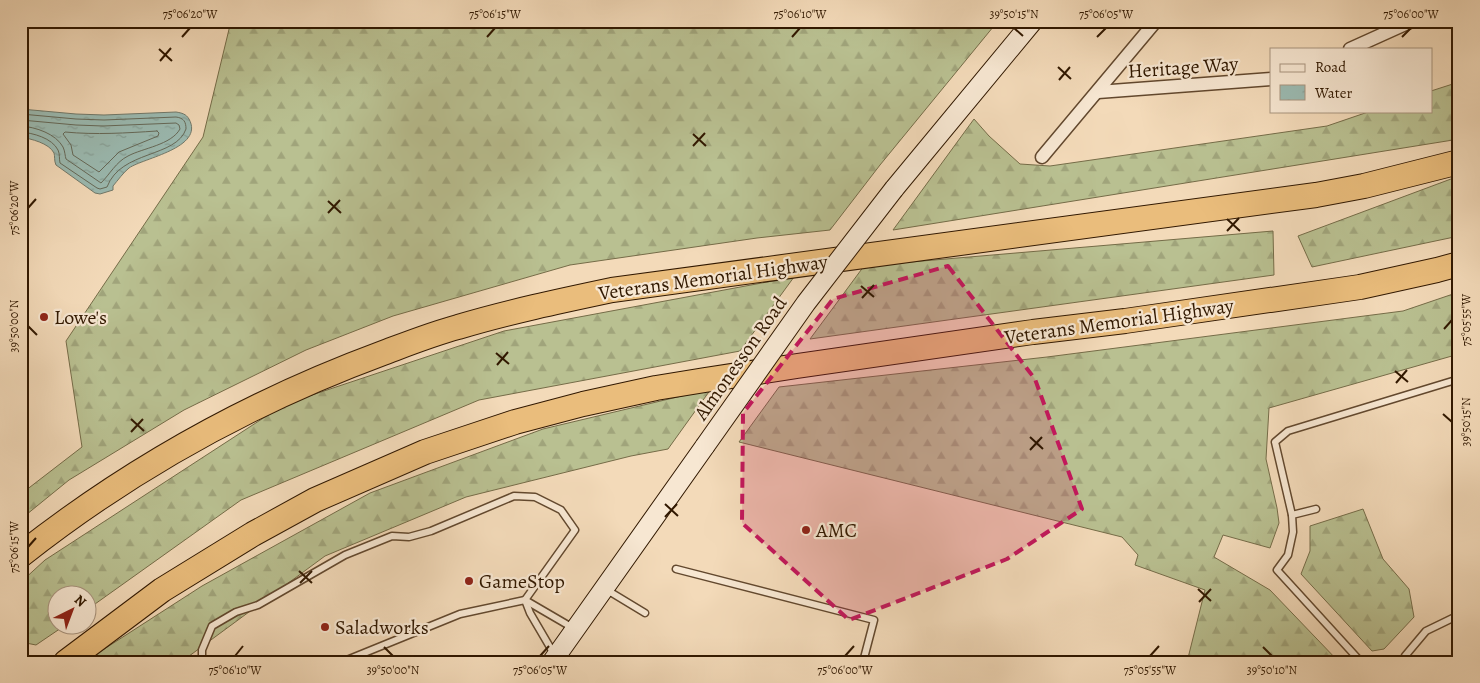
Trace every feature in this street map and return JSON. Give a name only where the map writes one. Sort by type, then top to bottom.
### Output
[{"type":"highway","name":"Veterans Memorial Highway","points":[[21,555],[85,506],[180,447],[242,414],[350,365],[457,327],[534,307],[612,290],[1316,195],[1364,186],[1459,162]]},
{"type":"highway","name":"Veterans Memorial Highway","points":[[66,662],[162,590],[253,534],[315,500],[424,452],[515,422],[583,404],[695,381],[1360,287],[1459,264]]},
{"type":"main road","name":"Almonesson Road","points":[[554,659],[806,303],[894,189],[1033,21]]},
{"type":"street","points":[[1042,157],[1156,21]]},
{"type":"street","points":[[1352,48],[1412,21]]},
{"type":"street","name":"Heritage Way","points":[[1098,92],[1270,79]]},
{"type":"lane","points":[[1361,662],[1277,570],[1288,555],[1293,532],[1292,515],[1275,442],[1288,431],[1459,379]]},
{"type":"lane","points":[[202,662],[202,650],[212,626],[236,612],[258,605],[345,555],[392,536],[409,537],[431,531],[514,496],[535,497],[561,510],[575,530],[525,600]]},
{"type":"lane","points":[[1292,515],[1316,509]]},
{"type":"lane","points":[[676,569],[874,620],[863,662]]},
{"type":"lane","points":[[603,588],[645,613]]},
{"type":"lane","points":[[342,662],[460,614],[525,600],[575,629]]},
{"type":"lane","points":[[525,600],[554,659]]},
{"type":"lane","points":[[1402,662],[1426,631],[1459,615]]},
{"type":"highlighted area","points":[[948,266],[1035,379],[1082,509],[1007,559],[849,620],[742,523],[743,413],[833,299]]},
{"type":"green space","points":[[231,21],[998,21],[880,165],[830,230],[757,238],[570,265],[393,316],[306,350],[184,410],[69,480],[21,519],[21,494],[82,447],[66,341],[203,137]]},
{"type":"green space","points":[[1459,82],[1459,138],[893,230],[974,119],[989,136],[1020,164],[1050,166],[1327,126],[1368,112],[1432,112],[1432,91]]},
{"type":"green space","points":[[1459,176],[1459,236],[1312,267],[1298,236]]},
{"type":"green space","points":[[1273,231],[1274,275],[810,339],[864,266]]},
{"type":"green space","points":[[794,277],[740,351],[479,400],[241,500],[98,602],[98,586],[48,586],[49,636],[36,645],[21,642],[21,582],[45,560],[285,404],[504,331]]},
{"type":"green space","points":[[1459,292],[1459,354],[1269,408],[1266,459],[1279,523],[1270,548],[1223,535],[1214,557],[1270,590],[1339,662],[1187,662],[1205,590],[1135,565],[1138,555],[1122,537],[739,442],[779,387],[1047,357],[1403,311]]},
{"type":"green space","points":[[711,389],[668,449],[631,456],[466,497],[325,556],[181,662],[84,662],[202,586],[370,493],[543,429]]},
{"type":"green space","points":[[1363,509],[1383,559],[1409,589],[1414,617],[1384,649],[1372,651],[1301,574],[1310,551],[1310,526]]},
{"type":"water","points":[[21,109],[104,115],[176,112],[188,117],[192,129],[181,145],[129,168],[113,186],[113,190],[100,194],[95,193],[56,165],[54,153],[48,147],[39,142],[21,137]]},
{"type":"place","name":"Lowe's","points":[[44,317]]},
{"type":"place","name":"AMC","points":[[806,530]]},
{"type":"place","name":"GameStop","points":[[469,581]]},
{"type":"place","name":"Saladworks","points":[[325,627]]}]
